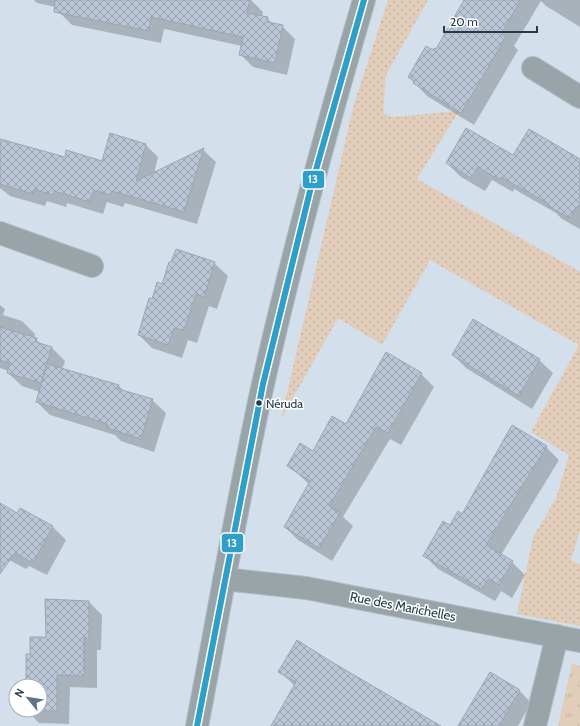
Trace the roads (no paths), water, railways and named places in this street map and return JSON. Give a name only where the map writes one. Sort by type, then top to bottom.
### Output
[{"type":"street","points":[[197,726],[224,579],[262,390],[294,256],[333,105],[364,0]]},
{"type":"street","points":[[533,68],[580,97]]},
{"type":"street","points":[[0,233],[92,266]]},
{"type":"street","name":"Rue des Marichelles","points":[[224,579],[314,590],[580,641]]},
{"type":"street","points":[[535,726],[556,636]]},
{"type":"place","name":"Néruda","points":[[259,403]]}]
